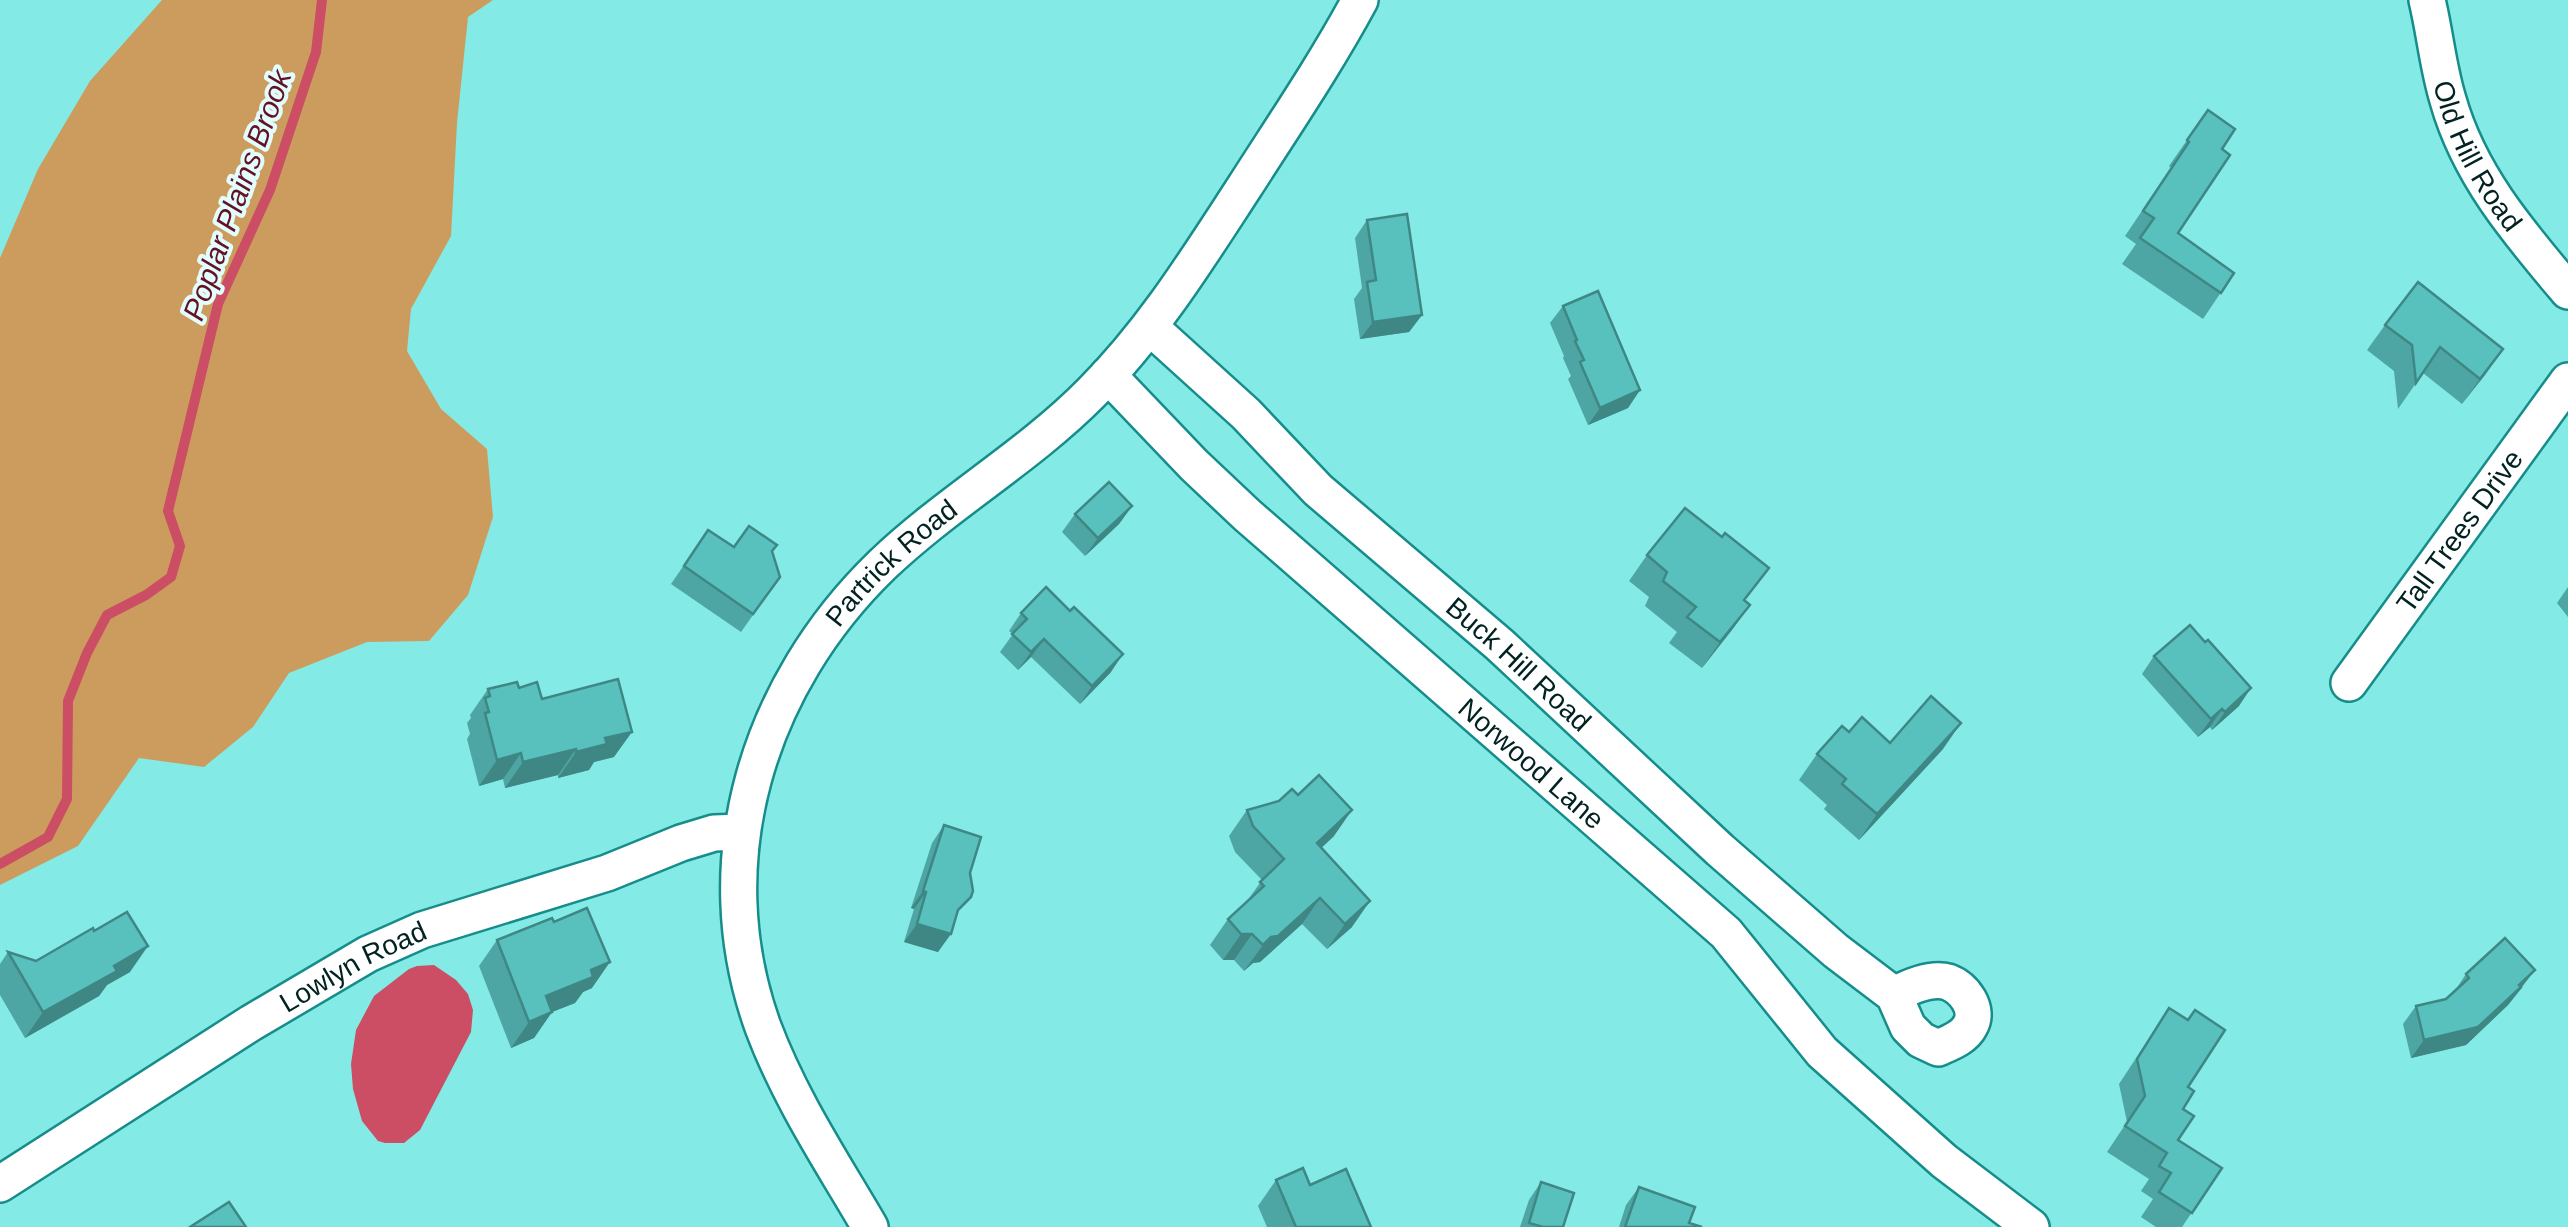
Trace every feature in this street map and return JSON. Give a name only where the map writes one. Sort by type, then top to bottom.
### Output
[{"type":"street","name":"Partrick Road","points":[[870,1227],[786,1081],[763,1026],[748,970],[739,909],[742,832],[756,768],[778,710],[834,616],[904,544],[1042,438],[1108,375],[1150,327],[1301,99],[1360,0]]},
{"type":"street","name":"Old Hill Road","points":[[2427,0],[2447,97],[2471,158],[2494,198],[2568,291]]},
{"type":"street","name":"Buck Hill Road","points":[[1150,327],[1246,414],[1318,490],[1500,645],[1720,850],[1836,951],[1894,995]]},
{"type":"street","name":"Norwood Lane","points":[[1108,375],[1247,515],[1726,933],[1822,1052],[1944,1161],[2031,1227]]},
{"type":"street","name":"Tall Trees Drive","points":[[2349,683],[2568,381]]},
{"type":"street","name":"Lowlyn Road","points":[[0,1184],[250,1023],[368,954],[422,930],[607,873],[681,843],[714,833],[742,832]]},
{"type":"shaded area","points":[[162,0],[493,0],[468,17],[451,236],[411,309],[407,351],[441,409],[487,449],[493,517],[468,595],[429,641],[367,642],[289,673],[253,727],[204,767],[139,758],[78,846],[0,885],[0,258],[38,169],[90,81]]},
{"type":"shaded area","points":[[434,965],[468,994],[473,1010],[471,1032],[420,1130],[404,1143],[378,1141],[362,1121],[353,1089],[351,1064],[356,1030],[374,996],[409,969]]},
{"type":"building","points":[[2208,110],[2235,129],[2222,149],[2230,155],[2178,233],[2234,273],[2221,293],[2140,238],[2154,218],[2143,211]]},
{"type":"building","points":[[1407,214],[1422,315],[1373,322],[1367,282],[1376,280],[1367,220]]},
{"type":"building","points":[[2418,282],[2503,349],[2480,379],[2440,347],[2416,383],[2412,345],[2385,325]]},
{"type":"building","points":[[1598,291],[1640,390],[1600,408],[1580,362],[1584,360],[1563,306]]},
{"type":"building","points":[[1109,482],[1132,506],[1098,538],[1075,514]]},
{"type":"building","points":[[1685,508],[1769,568],[1744,600],[1750,605],[1720,642],[1687,617],[1696,607],[1663,581],[1667,572],[1647,555]]},
{"type":"building","points":[[749,526],[777,545],[772,551],[780,577],[753,614],[684,566],[708,530],[734,547]]},
{"type":"building","points":[[1046,587],[1070,611],[1074,607],[1123,654],[1092,686],[1044,639],[1031,652],[1012,634],[1027,619],[1021,613]]},
{"type":"building","points":[[2190,625],[2251,688],[2225,712],[2222,709],[2211,719],[2154,656]]},
{"type":"building","points":[[618,679],[632,732],[605,738],[607,744],[576,752],[523,762],[521,753],[497,760],[485,713],[489,712],[485,698],[490,696],[488,689],[517,682],[519,688],[537,682],[542,699]]},
{"type":"building","points":[[1931,696],[1961,723],[1877,814],[1842,784],[1846,779],[1817,754],[1842,726],[1849,732],[1862,717],[1890,743]]},
{"type":"building","points":[[1319,775],[1352,810],[1317,843],[1370,901],[1345,924],[1320,898],[1263,945],[1252,934],[1241,934],[1228,919],[1264,886],[1260,882],[1284,859],[1253,826],[1247,810],[1279,801],[1292,789],[1298,795]]},
{"type":"building","points":[[944,825],[981,837],[970,873],[973,891],[958,910],[951,934],[917,924]]},
{"type":"building","points":[[587,908],[610,962],[591,970],[593,977],[546,996],[552,1012],[529,1022],[497,940]]},
{"type":"building","points":[[127,912],[148,946],[114,966],[117,971],[43,1012],[8,952],[36,961]]},
{"type":"building","points":[[2505,938],[2535,970],[2478,1027],[2424,1040],[2416,1006],[2446,999],[2469,978],[2466,974]]},
{"type":"building","points":[[2169,1008],[2188,1020],[2195,1010],[2225,1030],[2188,1087],[2194,1091],[2183,1109],[2194,1116],[2178,1140],[2222,1168],[2192,1213],[2159,1192],[2171,1173],[2159,1166],[2167,1153],[2125,1126],[2145,1096],[2137,1059]]},
{"type":"building","points":[[1303,1168],[1310,1185],[1346,1169],[1371,1227],[1296,1227],[1276,1180]]},
{"type":"building","points":[[1541,1182],[1574,1193],[1563,1227],[1529,1223]]},
{"type":"building","points":[[1639,1187],[1695,1207],[1689,1223],[1702,1227],[1625,1227]]},
{"type":"building","points":[[229,1202],[246,1227],[190,1227]]},
{"type":"waterway","name":"Poplar Plains Brook","points":[[0,864],[48,837],[67,799],[68,701],[107,615],[171,577],[180,546],[168,511],[218,304],[270,190],[316,52],[322,0]]}]
